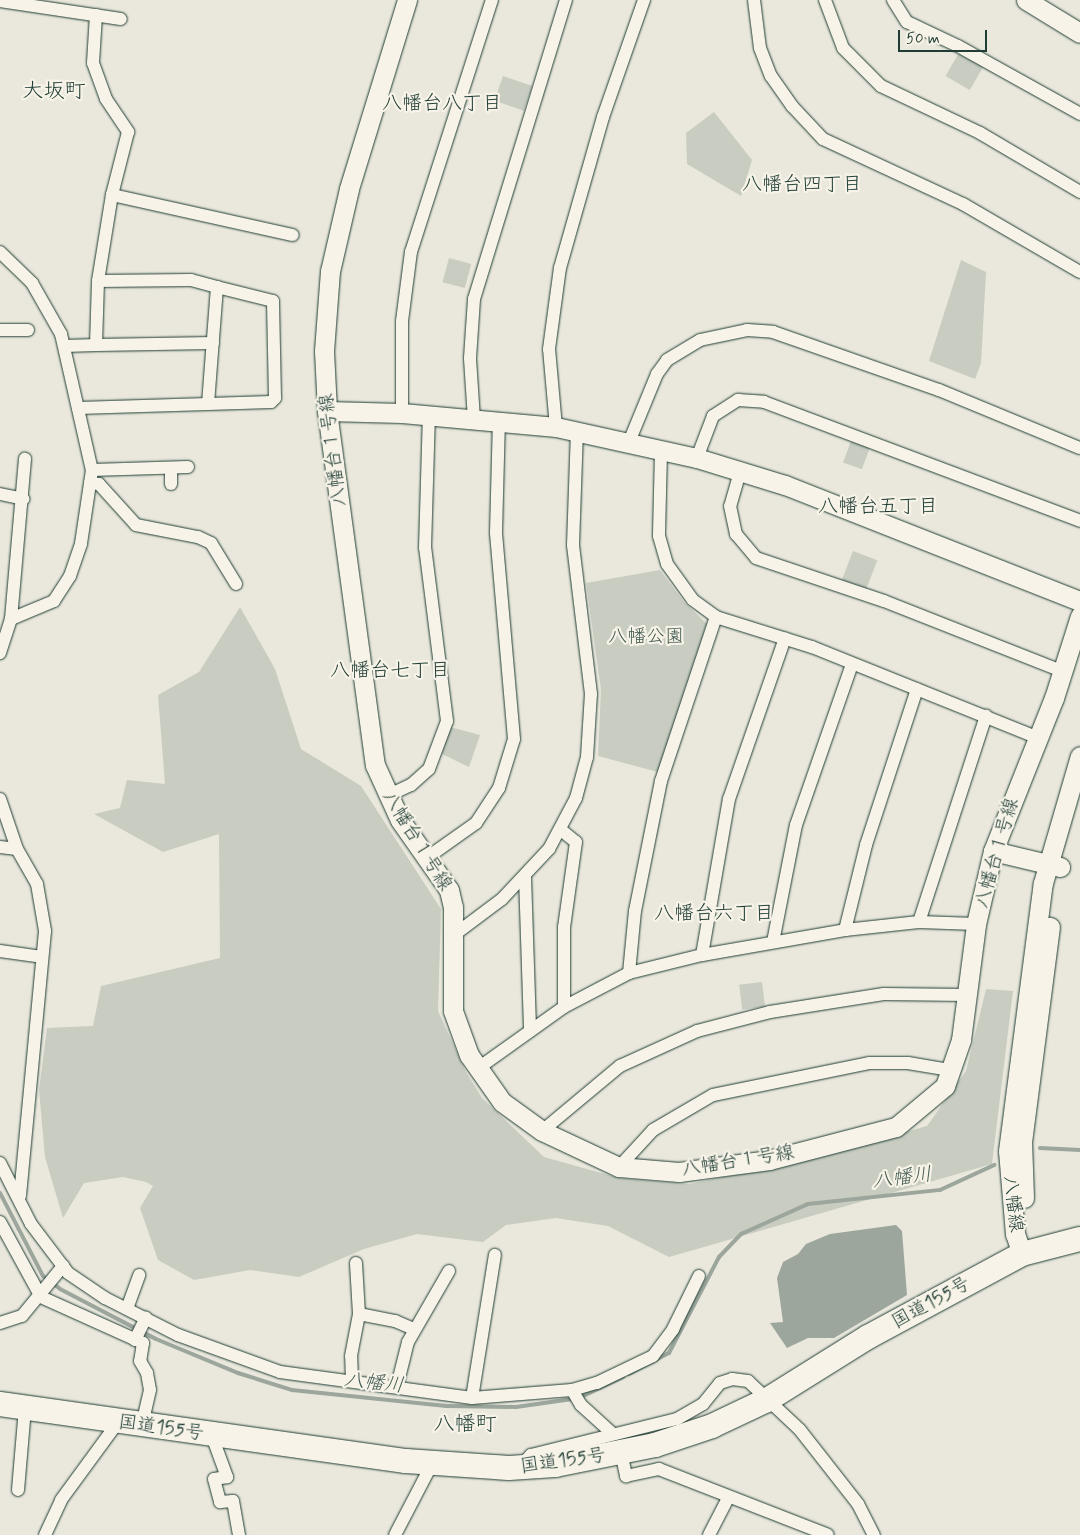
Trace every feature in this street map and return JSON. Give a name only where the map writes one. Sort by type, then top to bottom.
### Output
[{"type":"highway","name":"国道155号","points":[[0,1404],[212,1436],[432,1464],[520,1467],[617,1443],[712,1426],[767,1400],[868,1337],[1022,1254],[1080,1239]]},
{"type":"street","name":"八幡台１号線","points":[[407,0],[349,189],[330,271],[324,351],[326,411],[375,765],[387,796],[428,857],[452,898],[454,935],[453,1011],[477,1069],[502,1102],[542,1131],[619,1166],[679,1172],[769,1160],[896,1127],[945,1086],[961,1040],[976,924],[993,851],[1062,671],[1080,616]]},
{"type":"street","points":[[402,413],[402,321],[410,252],[492,0]]},
{"type":"street","points":[[474,419],[470,358],[474,299],[566,0]]},
{"type":"street","points":[[556,427],[549,349],[557,282],[603,117],[644,0]]},
{"type":"street","points":[[754,0],[760,48],[771,76],[792,106],[823,139],[963,204],[1080,272]]},
{"type":"street","points":[[825,0],[843,48],[881,86],[980,133],[1080,192]]},
{"type":"street","points":[[893,0],[907,22],[958,46],[1080,114]]},
{"type":"street","points":[[1026,0],[1080,33]]},
{"type":"street","points":[[0,1],[121,18]]},
{"type":"street","points":[[96,15],[93,63],[106,99],[128,132],[112,195],[98,281],[96,345]]},
{"type":"street","points":[[112,195],[293,235]]},
{"type":"street","points":[[0,252],[5,262],[44,302],[65,346],[92,470],[81,544],[61,593],[54,601],[7,624]]},
{"type":"street","points":[[78,408],[271,402],[274,398],[273,301],[191,280],[98,281]]},
{"type":"street","points":[[208,404],[217,287]]},
{"type":"street","points":[[0,330],[28,330]]},
{"type":"street","points":[[629,442],[657,374],[667,360],[700,340],[747,330],[773,332],[939,390],[1080,448]]},
{"type":"street","points":[[65,346],[213,343]]},
{"type":"street","points":[[697,458],[713,416],[738,400],[764,402],[1080,521]]},
{"type":"street","points":[[326,411],[402,413],[556,427],[629,442],[662,452],[697,458],[785,485],[1080,601]]},
{"type":"street","points":[[387,796],[411,785],[429,769],[447,721],[425,548],[429,415]]},
{"type":"street","points":[[428,857],[476,823],[499,788],[514,739],[496,533],[499,421]]},
{"type":"street","points":[[454,935],[526,877],[561,830],[581,782],[591,725],[572,545],[577,430]]},
{"type":"street","points":[[662,452],[659,536],[666,564],[684,591],[716,617],[785,638],[1036,737]]},
{"type":"street","points":[[0,653],[7,624],[23,499],[25,459]]},
{"type":"street","points":[[92,470],[188,467]]},
{"type":"street","points":[[171,468],[171,484]]},
{"type":"street","points":[[740,472],[730,506],[736,534],[756,558],[884,601],[1062,671]]},
{"type":"street","points":[[90,483],[99,484],[136,525],[198,536],[211,543],[236,584]]},
{"type":"street","points":[[0,494],[23,499]]},
{"type":"street","points":[[629,973],[635,911],[662,781],[716,617]]},
{"type":"street","points":[[702,955],[729,799],[785,638]]},
{"type":"street","points":[[773,942],[796,825],[852,664]]},
{"type":"street","points":[[845,930],[866,845],[917,689]]},
{"type":"street","points":[[919,922],[986,716]]},
{"type":"street","name":"八幡線","points":[[1022,1254],[1015,1234],[1008,1151],[1054,866],[1080,756]]},
{"type":"street","name":"八幡線","points":[[1054,866],[1080,795]]},
{"type":"street","points":[[0,798],[17,849],[37,884],[44,910],[42,957],[20,1196]]},
{"type":"street","points":[[561,830],[576,842],[564,927],[564,1007]]},
{"type":"street","points":[[0,847],[17,849]]},
{"type":"street","points":[[993,851],[1054,866]]},
{"type":"street","points":[[526,877],[530,1031]]},
{"type":"street","points":[[477,1069],[564,1007],[629,973],[702,955],[845,930],[919,922],[976,924]]},
{"type":"street","points":[[0,951],[42,957]]},
{"type":"street","points":[[542,1131],[620,1066],[697,1032],[770,1012],[884,994],[967,995]]},
{"type":"street","points":[[619,1166],[653,1130],[713,1095],[869,1063],[908,1062],[950,1070]]},
{"type":"street","points":[[0,1163],[20,1196],[31,1224],[60,1271],[105,1298],[128,1306],[145,1319],[223,1354],[280,1372],[397,1386],[472,1398],[575,1396],[597,1383],[653,1356],[673,1329],[699,1276]]},
{"type":"street","points":[[1,1225],[44,1293],[143,1343],[140,1361],[147,1373],[150,1390],[142,1426]]},
{"type":"street","points":[[472,1398],[495,1255]]},
{"type":"street","points":[[352,1380],[351,1356],[359,1314],[356,1263]]},
{"type":"street","points":[[0,1323],[15,1321],[44,1293],[60,1271]]},
{"type":"street","points":[[397,1386],[414,1329],[449,1271]]},
{"type":"street","points":[[128,1306],[139,1275]]},
{"type":"street","points":[[359,1314],[395,1320],[414,1329]]},
{"type":"street","points":[[136,1339],[145,1319]]},
{"type":"street","points":[[617,1443],[677,1419],[703,1404],[720,1383],[732,1379],[748,1381],[800,1430],[858,1504],[874,1535]]},
{"type":"street","points":[[575,1396],[617,1443],[626,1476],[658,1469],[728,1498],[828,1535]]},
{"type":"street","points":[[18,1490],[25,1408]]},
{"type":"street","points":[[45,1535],[61,1500],[118,1422]]},
{"type":"street","points":[[212,1436],[226,1476],[214,1479],[220,1502],[233,1501],[239,1535]]},
{"type":"street","points":[[395,1535],[432,1464]]},
{"type":"street","points":[[709,1535],[728,1498]]},
{"type":"green space","points":[[960,51],[984,65],[970,90],[946,76]]},
{"type":"green space","points":[[503,76],[532,86],[524,111],[495,101]]},
{"type":"green space","points":[[714,112],[752,160],[741,196],[687,164],[686,133]]},
{"type":"green space","points":[[449,258],[471,264],[465,288],[443,282]]},
{"type":"green space","points":[[961,260],[986,272],[981,363],[975,379],[929,361]]},
{"type":"green space","points":[[852,438],[871,445],[862,469],[843,462]]},
{"type":"green space","points":[[853,551],[877,560],[866,589],[842,580]]},
{"type":"green space","name":"八幡公園","points":[[660,570],[684,602],[707,624],[658,772],[598,756],[601,690],[586,583]]},
{"type":"green space","points":[[240,607],[275,669],[301,749],[361,786],[441,909],[438,1011],[466,1072],[482,1098],[544,1157],[619,1178],[689,1184],[807,1160],[927,1126],[966,1071],[986,989],[1013,991],[992,1164],[669,1257],[608,1226],[556,1218],[506,1225],[483,1242],[417,1234],[364,1249],[299,1277],[250,1270],[194,1280],[158,1260],[140,1208],[153,1186],[146,1182],[123,1177],[84,1183],[63,1218],[45,1157],[39,1090],[47,1028],[93,1026],[101,986],[220,958],[219,834],[163,852],[94,814],[120,808],[127,780],[165,784],[158,695],[199,672]]},
{"type":"green space","points":[[450,727],[480,735],[469,767],[442,754]]},
{"type":"green space","points":[[762,982],[765,1007],[742,1010],[739,985]]},
{"type":"shaded area","points":[[896,1225],[902,1231],[907,1295],[834,1338],[808,1338],[787,1348],[770,1323],[783,1322],[777,1278],[783,1262],[798,1254],[806,1244],[830,1234]]},
{"type":"waterway","name":"八幡川","points":[[1040,1148],[1080,1150]]},
{"type":"waterway","points":[[629,1374],[669,1353],[719,1257],[741,1234],[808,1204],[940,1190],[994,1165]]},
{"type":"waterway","name":"八幡川","points":[[0,1193],[43,1276],[60,1289],[156,1339],[238,1373],[292,1390],[446,1406],[516,1407],[579,1398],[623,1377]]},
{"type":"district","name":"大坂町","points":[[54,91]]},
{"type":"district","name":"八幡台八丁目","points":[[442,103]]},
{"type":"district","name":"八幡台四丁目","points":[[802,184]]},
{"type":"district","name":"八幡台五丁目","points":[[878,506]]},
{"type":"district","name":"八幡台七丁目","points":[[390,670]]},
{"type":"district","name":"八幡台六丁目","points":[[714,913]]},
{"type":"district","name":"八幡町","points":[[465,1424]]}]
